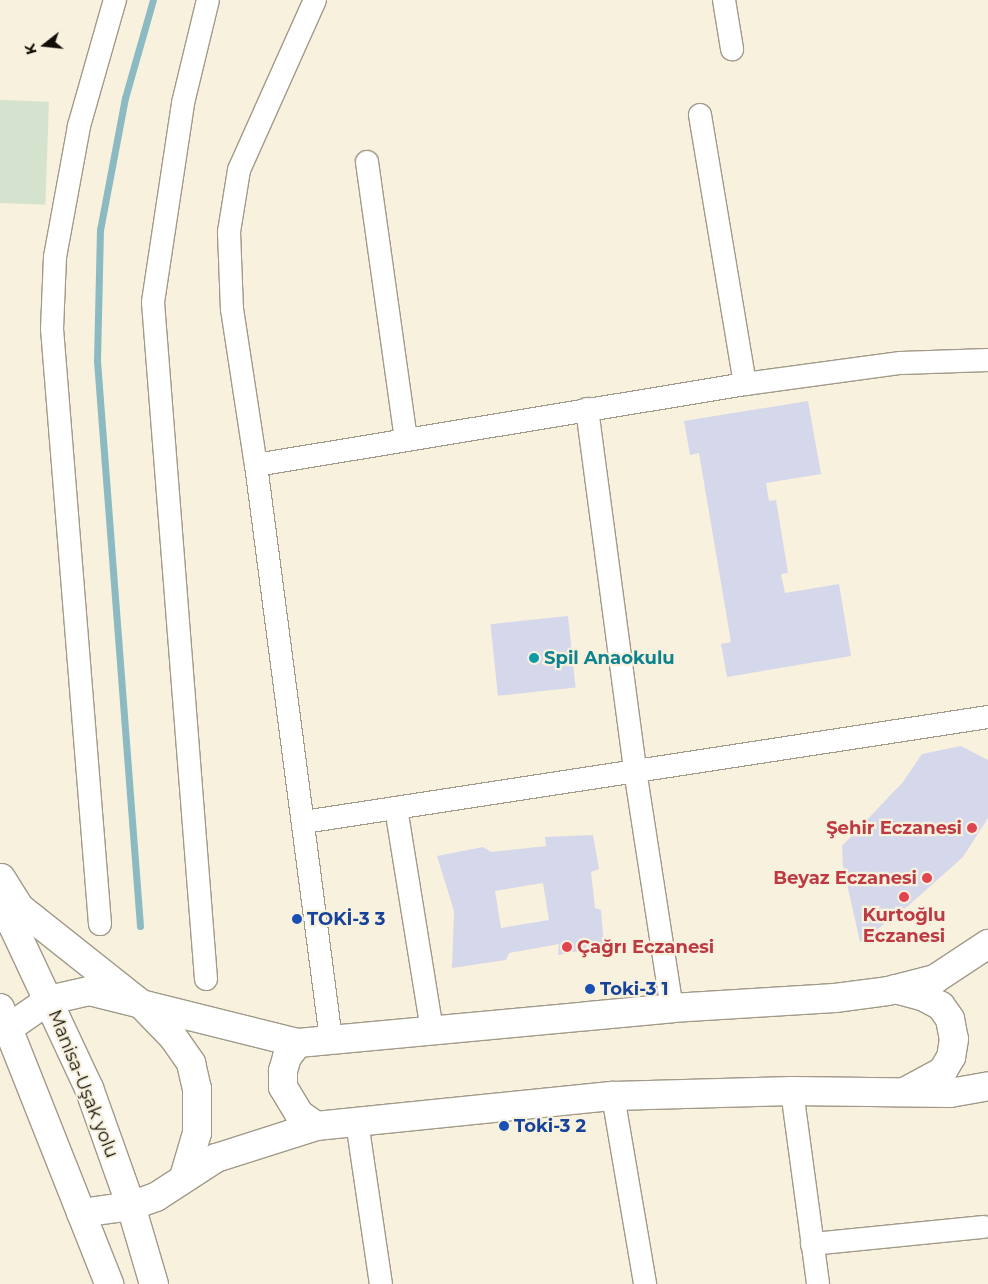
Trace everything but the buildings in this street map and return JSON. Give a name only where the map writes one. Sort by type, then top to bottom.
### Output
[{"type":"street","points":[[100,924],[52,329],[55,257],[79,126],[115,0]]},
{"type":"street","points":[[206,979],[153,302],[183,103],[208,0]]},
{"type":"street","points":[[315,0],[239,170],[229,232],[232,309],[256,466],[332,1038]]},
{"type":"street","points":[[724,0],[732,49]]},
{"type":"street","points":[[700,115],[745,384]]},
{"type":"street","points":[[368,162],[406,439]]},
{"type":"street","points":[[256,466],[406,439],[745,384],[901,363],[988,360]]},
{"type":"street","points":[[587,409],[635,770],[672,1008]]},
{"type":"street","points":[[304,822],[988,717]]},
{"type":"street","points":[[396,808],[432,1030]]},
{"type":"street","points":[[0,877],[20,908],[140,1004],[173,1037],[191,1063],[197,1089],[197,1133],[184,1177]]},
{"type":"street","name":"Manisa-Uşak yolu","points":[[0,888],[13,926],[89,1088],[131,1206],[154,1284]]},
{"type":"street","points":[[109,1284],[5,1018],[49,1000],[89,991],[298,1043],[332,1038],[672,1008],[835,998],[895,989],[935,979],[988,944]]},
{"type":"street","points":[[895,989],[924,997],[941,1006],[950,1019],[954,1039],[951,1057],[943,1070],[905,1092]]},
{"type":"street","points":[[298,1043],[287,1057],[283,1071],[283,1087],[299,1114],[316,1126]]},
{"type":"street","points":[[950,1093],[988,1086]]},
{"type":"street","points":[[792,1091],[818,1284]]},
{"type":"street","points":[[81,1213],[131,1206],[156,1197],[184,1177],[216,1158],[316,1126],[614,1096],[792,1091],[905,1092],[950,1093],[988,1101]]},
{"type":"street","points":[[614,1096],[646,1284]]},
{"type":"street","points":[[358,1122],[381,1284]]},
{"type":"street","points":[[812,1244],[983,1227]]},
{"type":"green space","points":[[0,100],[49,102],[45,205],[0,203]]},
{"type":"waterway","points":[[140,926],[97,361],[100,230],[125,98],[153,0]]},
{"type":"place","name":"Spil Anaokulu","points":[[534,658]]},
{"type":"place","name":"Şehir Eczanesi","points":[[972,828]]},
{"type":"place","name":"Beyaz Eczanesi","points":[[927,878]]},
{"type":"place","name":"Kurtoğlu Eczanesi","points":[[904,897]]},
{"type":"place","name":"TOKİ-3 3","points":[[297,919]]},
{"type":"place","name":"Çağrı Eczanesi","points":[[567,947]]},
{"type":"place","name":"Toki-3 1","points":[[590,989]]},
{"type":"place","name":"Toki-3 2","points":[[504,1126]]}]
